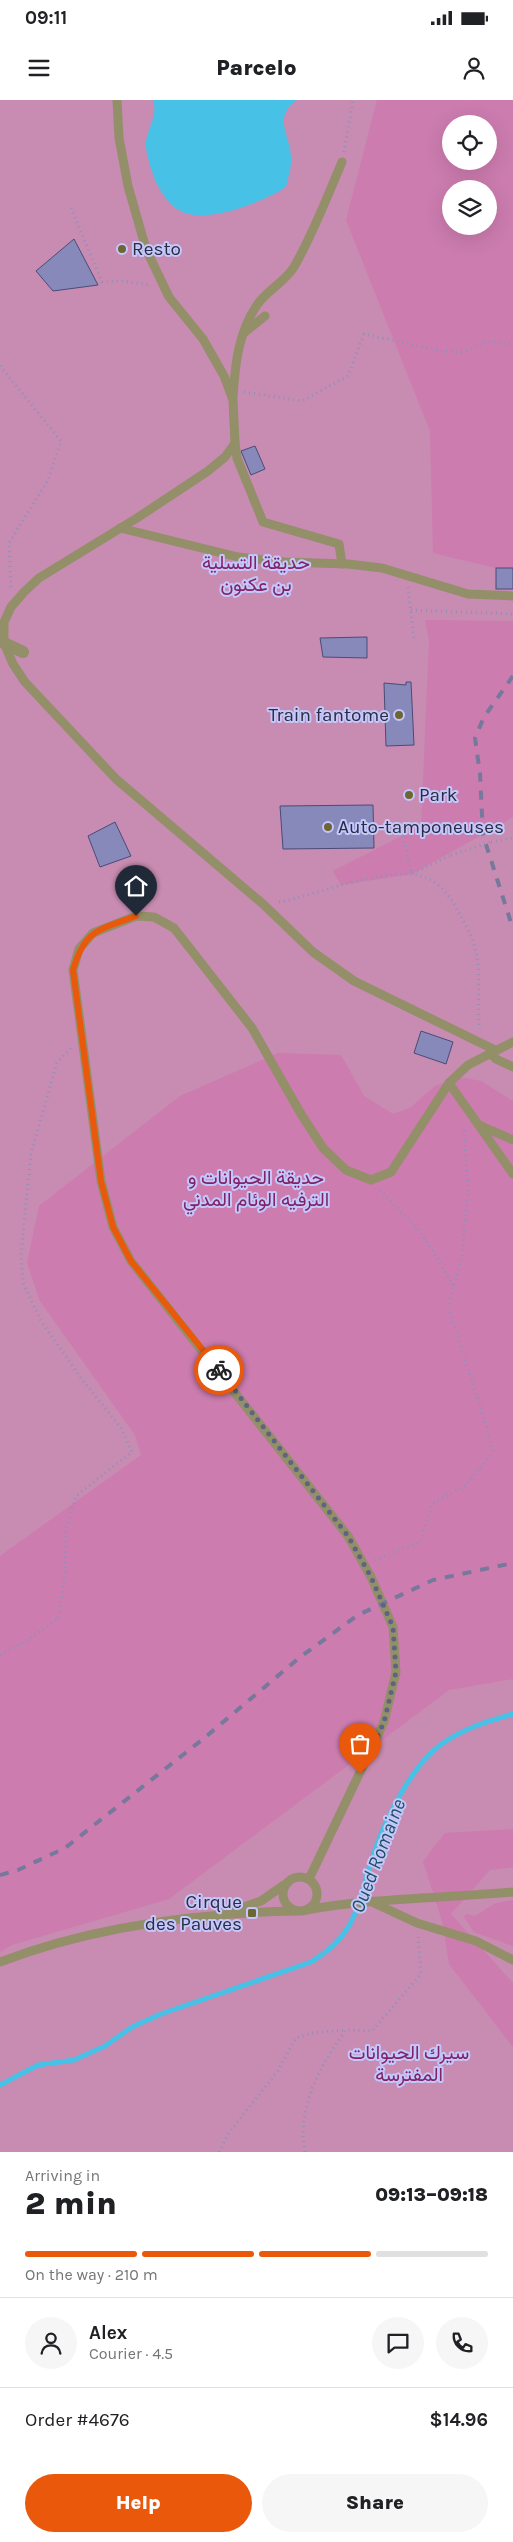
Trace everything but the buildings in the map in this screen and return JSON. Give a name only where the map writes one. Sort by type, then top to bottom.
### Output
[{"type":"street","points":[[4,643],[22,652]]},
{"type":"lane","points":[[118,100],[119,138],[128,186],[146,249],[163,286],[203,339],[233,395]]},
{"type":"lane","points":[[342,162],[310,236],[293,269],[257,305],[241,336],[234,367],[233,395],[237,458],[263,522],[339,544],[342,564]]},
{"type":"lane","points":[[241,336],[265,316]]},
{"type":"lane","points":[[235,443],[225,457],[208,471],[39,578],[11,607],[4,622],[4,643],[13,664],[25,682],[116,779],[263,904],[313,952],[354,981],[492,1052],[496,1059],[513,1067]]},
{"type":"lane","points":[[120,528],[238,557],[382,568],[468,594],[513,596]]},
{"type":"lane","points":[[309,1879],[384,1722],[396,1672],[393,1627],[364,1564],[342,1528],[131,1261],[113,1227],[101,1181],[73,970],[79,949],[92,933],[136,916],[154,917],[174,928],[252,1028],[301,1114],[323,1148],[346,1170],[371,1180],[391,1172],[449,1083],[468,1065],[513,1042]]},
{"type":"lane","points":[[449,1083],[513,1174]]},
{"type":"lane","points":[[478,1125],[513,1140]]},
{"type":"lane","points":[[215,1916],[261,1901],[298,1876],[309,1879],[317,1892],[315,1902],[301,1910]]},
{"type":"lane","points":[[284,1885],[282,1893],[284,1902],[301,1910]]},
{"type":"lane","points":[[0,1962],[27,1952],[106,1929],[215,1916],[301,1910],[347,1902],[374,1902],[513,1892]]},
{"type":"lane","points":[[374,1902],[417,1923],[476,1940],[513,1960]]},
{"type":"path","points":[[342,162],[353,100]]},
{"type":"path","points":[[71,208],[102,282],[121,281],[163,286]]},
{"type":"path","points":[[233,395],[302,401],[348,376],[364,334],[442,351],[462,352],[488,341],[513,345]]},
{"type":"path","points":[[0,366],[61,441],[48,480],[9,543],[11,607]]},
{"type":"path","points":[[406,575],[414,639]]},
{"type":"path","points":[[411,610],[513,614]]},
{"type":"path","points":[[404,836],[412,874]]},
{"type":"path","points":[[412,874],[451,854],[491,842],[513,838]]},
{"type":"path","points":[[263,904],[292,900],[349,883],[390,875],[412,874],[429,879],[442,888],[468,929],[477,956],[480,1030],[492,1052]]},
{"type":"path","points":[[0,1655],[28,1640],[58,1618],[65,1577],[66,1528],[76,1496],[132,1452],[121,1428],[81,1378],[41,1321],[23,1283],[21,1254],[31,1154],[57,1062],[82,1036]]},
{"type":"path","points":[[364,1564],[420,1542],[433,1503],[466,1485],[493,1452],[448,1307],[462,1256],[468,1190],[463,1103]]},
{"type":"path","points":[[371,1180],[420,1231],[454,1286]]},
{"type":"path","points":[[219,2152],[228,2134],[277,2072],[296,2038],[311,2032],[372,2031],[421,1974],[417,1923]]},
{"type":"path","points":[[305,2152],[303,2125],[308,2100],[318,2074],[346,2030]]},
{"type":"green space","name":"حديقة الحيوانات و الترفيه الوئام المدني","points":[[0,100],[513,100],[513,2152],[0,2152]]},
{"type":"green space","points":[[377,100],[513,100],[513,577],[496,568],[433,553],[430,431],[346,220]]},
{"type":"green space","points":[[425,620],[513,621],[513,817],[412,874],[341,885],[333,871],[421,826],[429,641]]},
{"type":"green space","points":[[278,1053],[341,1055],[364,1096],[393,1114],[410,1108],[435,1086],[459,1077],[481,1081],[513,1101],[513,1679],[449,1690],[169,1899],[12,1945],[0,1952],[0,1556],[141,1455],[135,1435],[40,1301],[27,1263],[39,1206],[180,1096]]},
{"type":"green space","points":[[513,1829],[513,1867],[490,1870],[451,1914],[513,1983],[513,2047],[449,1964],[443,1924],[423,1861],[445,1833]]},
{"type":"green space","points":[[513,1900],[513,1946],[474,1932],[464,1917],[466,1914],[475,1916],[496,1903]]},
{"type":"water","points":[[153,100],[297,100],[285,113],[284,120],[291,161],[286,187],[248,205],[217,214],[188,214],[177,209],[165,197],[156,182],[146,148],[147,136],[154,112]]},
{"type":"waterway","name":"Oued Romaine","points":[[0,2085],[38,2065],[74,2060],[105,2046],[132,2027],[161,2014],[311,1962],[326,1952],[337,1942],[352,1921],[381,1833],[398,1798],[419,1766],[443,1743],[460,1733],[513,1714]]},
{"type":"railway","points":[[513,676],[484,717],[475,738],[480,774],[483,835],[513,929]]},
{"type":"railway","points":[[0,1875],[18,1870],[65,1848],[203,1739],[299,1658],[358,1615],[433,1580],[513,1563]]},
{"type":"way so far","points":[[219,1370],[348,1536],[371,1577],[393,1627],[396,1672],[384,1722],[360,1774]]},
{"type":"place","name":"Resto","points":[[122,249]]},
{"type":"place","name":"Train fantome","points":[[399,715]]},
{"type":"place","name":"Park","points":[[409,795]]},
{"type":"place","name":"Auto-tamponeuses","points":[[328,827]]},
{"type":"place","name":"Cirque des Pauves","points":[[252,1913]]},
{"type":"route","points":[[136,916],[92,933],[79,949],[73,970],[101,1181],[113,1227],[131,1261],[219,1370]]},
{"type":"park label","name":"حديقة التسلية بن عكنون","points":[[256,574]]},
{"type":"park label","name":"سيرك الحيوانات المفترسة","points":[[409,2064]]}]
